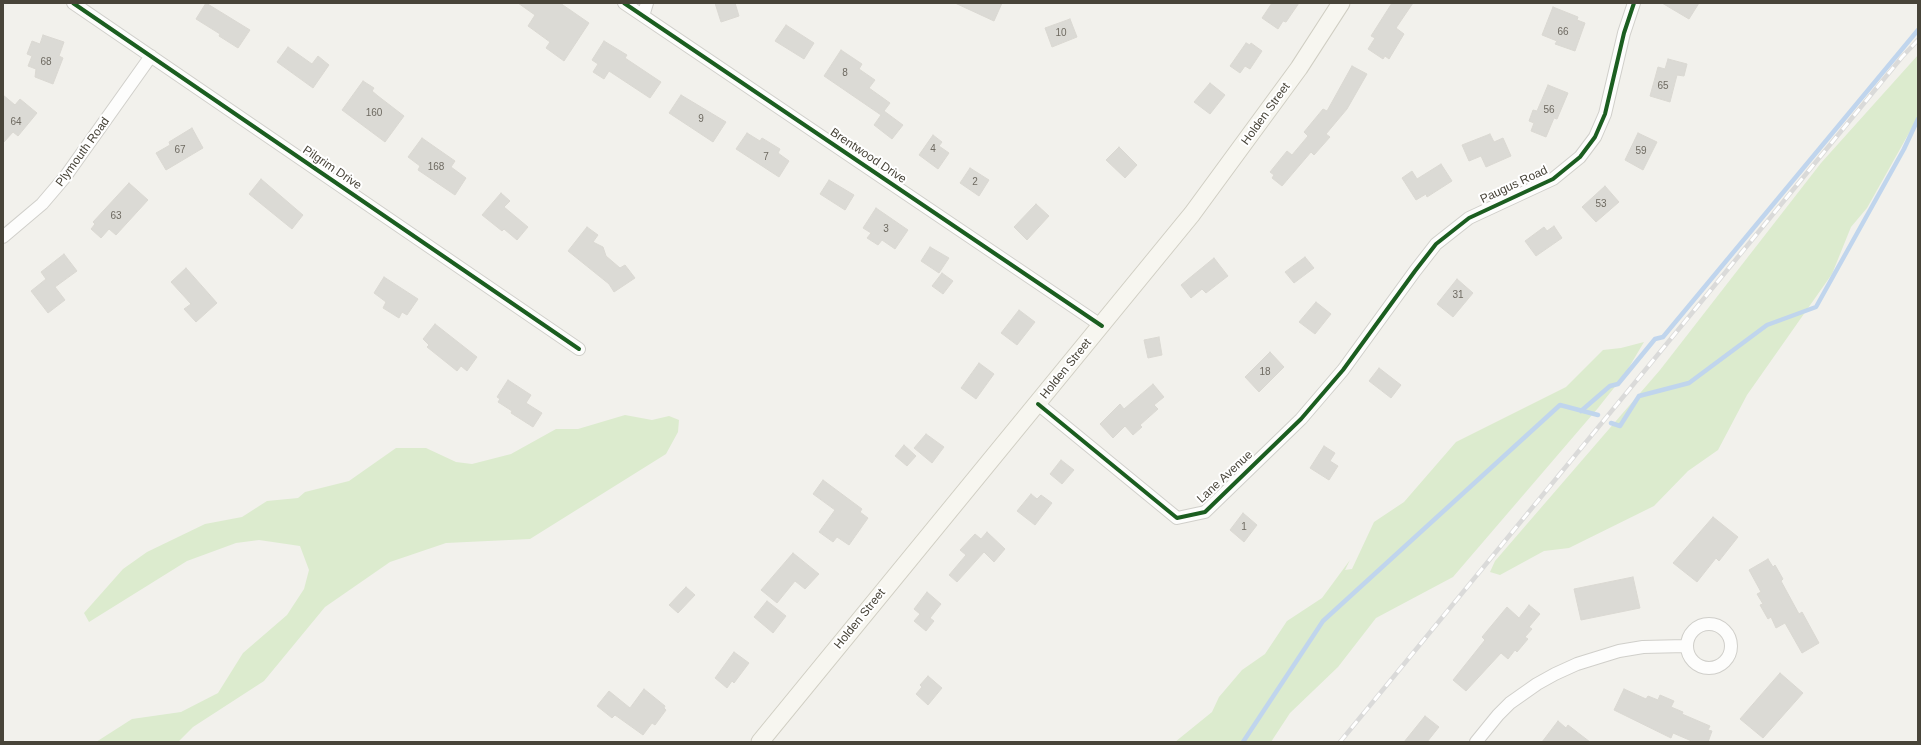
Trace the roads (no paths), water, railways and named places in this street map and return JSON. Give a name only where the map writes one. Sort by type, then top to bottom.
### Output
[{"type":"main road","name":"Holden Street","points":[[760,742],[912,554],[1038,404],[1192,214],[1299,68],[1341,3]]},
{"type":"street","name":"Pilgrim Drive","points":[[73,3],[579,349]]},
{"type":"street","name":"Brentwood Drive","points":[[624,3],[1102,326]]},
{"type":"street","points":[[643,16],[647,3]]},
{"type":"street","name":"Paugus Road","points":[[1395,299],[1425,257],[1458,226],[1482,212],[1553,179],[1571,166],[1588,148],[1605,114],[1624,33],[1634,3]]},
{"type":"street","name":"Plymouth Road","points":[[3,237],[42,204],[65,177],[150,56]]},
{"type":"street","name":"Lane Avenue","points":[[1038,404],[1177,518],[1205,512],[1301,419],[1343,370],[1395,299]]},
{"type":"street","points":[[1476,742],[1510,703],[1537,684],[1555,674],[1577,664],[1619,651],[1643,647],[1686,646]]},
{"type":"waterway","points":[[1581,411],[1610,386],[1618,384],[1655,339],[1663,337],[1918,30]]},
{"type":"waterway","points":[[1611,423],[1620,426],[1639,396],[1689,383],[1767,325],[1816,307],[1904,149],[1918,119]]},
{"type":"waterway","points":[[1243,742],[1323,621],[1560,405],[1598,415]]},
{"type":"railway","points":[[1340,742],[1902,57],[1918,40]]}]
